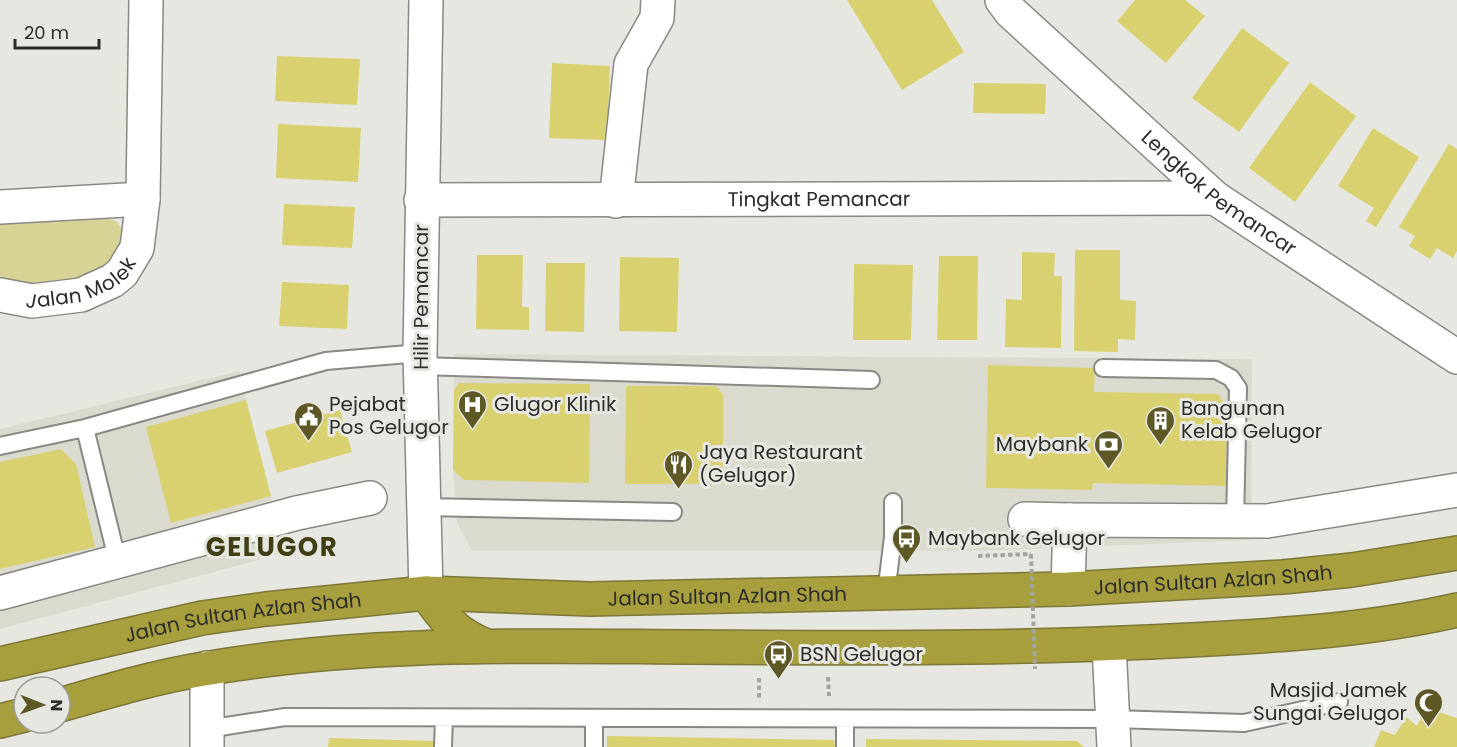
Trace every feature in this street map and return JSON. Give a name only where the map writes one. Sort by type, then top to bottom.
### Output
[{"type":"highway","name":"Jalan Sultan Azlan Shah","points":[[0,664],[202,618],[266,609],[426,593],[590,599],[1068,589],[1283,577],[1352,570],[1457,553]]},
{"type":"highway","points":[[426,593],[449,624],[465,636],[488,646]]},
{"type":"highway","points":[[394,649],[404,641],[420,619],[426,593]]},
{"type":"highway","points":[[72,702],[158,677],[207,668],[317,654],[488,646],[933,647],[1109,644],[1294,635],[1379,626],[1457,610]]},
{"type":"street","name":"Jalan Molek","points":[[0,295],[32,301],[81,295],[112,281],[129,264],[137,248],[143,199],[146,0]]},
{"type":"street","name":"Hilir Pemancar","points":[[426,0],[420,360],[426,593]]},
{"type":"street","points":[[616,201],[631,64],[657,18],[658,0]]},
{"type":"street","name":"Lengkok Pemancar","points":[[1002,0],[1011,12],[1215,198],[1457,357]]},
{"type":"street","name":"Tingkat Pemancar","points":[[421,200],[1215,198]]},
{"type":"street","points":[[0,207],[143,199]]},
{"type":"street","points":[[1025,519],[1268,521],[1457,490]]},
{"type":"street","points":[[0,593],[297,513],[370,498]]},
{"type":"street","points":[[1068,589],[1070,520]]},
{"type":"street","points":[[1109,644],[1114,733]]},
{"type":"street","points":[[207,668],[207,738]]},
{"type":"lane","points":[[0,446],[84,428],[326,361],[420,360],[871,380]]},
{"type":"lane","points":[[1104,368],[1216,370],[1231,378],[1238,388],[1235,522]]},
{"type":"lane","points":[[84,428],[118,563]]},
{"type":"lane","points":[[886,594],[893,537],[893,502]]},
{"type":"lane","points":[[424,507],[673,512]]},
{"type":"lane","points":[[207,738],[285,717],[845,719],[1114,733],[1244,723],[1339,702]]},
{"type":"lane","points":[[443,747],[444,718]]},
{"type":"lane","points":[[594,718],[594,747]]},
{"type":"lane","points":[[845,719],[845,747]]},
{"type":"path","points":[[978,556],[1031,554],[1035,669]]},
{"type":"shaded area","points":[[99,215],[117,222],[121,228],[122,243],[114,259],[99,271],[73,282],[55,285],[27,284],[0,279],[0,224]]},
{"type":"shaded area","points":[[454,354],[1252,359],[1251,540],[977,551],[472,551],[457,522],[453,470]]},
{"type":"shaded area","points":[[239,371],[285,553],[0,629],[0,429]]},
{"type":"building","points":[[847,0],[932,0],[964,52],[902,90]]},
{"type":"building","points":[[1135,0],[1185,0],[1205,16],[1166,63],[1117,21]]},
{"type":"building","points":[[1242,28],[1289,63],[1239,132],[1192,98]]},
{"type":"building","points":[[277,56],[360,59],[357,105],[275,101]]},
{"type":"building","points":[[552,63],[610,66],[607,140],[549,138]]},
{"type":"building","points":[[1310,82],[1356,116],[1295,202],[1249,168]]},
{"type":"building","points":[[974,83],[1046,84],[1045,114],[973,113]]},
{"type":"building","points":[[278,124],[361,128],[358,182],[276,178]]},
{"type":"building","points":[[1373,128],[1419,157],[1376,227],[1366,221],[1374,208],[1338,186]]},
{"type":"building","points":[[1449,144],[1457,149],[1457,251],[1453,258],[1437,248],[1430,259],[1409,246],[1415,236],[1399,227]]},
{"type":"building","points":[[284,204],[355,207],[352,248],[282,245]]},
{"type":"building","points":[[1075,250],[1120,250],[1120,300],[1136,301],[1135,340],[1118,339],[1118,352],[1074,351]]},
{"type":"building","points":[[1022,252],[1055,253],[1054,276],[1062,276],[1061,348],[1005,347],[1006,299],[1022,300]]},
{"type":"building","points":[[477,255],[523,255],[522,307],[529,307],[529,330],[476,329]]},
{"type":"building","points":[[939,256],[978,256],[977,340],[937,340]]},
{"type":"building","points":[[620,257],[679,258],[677,332],[619,331]]},
{"type":"building","points":[[546,263],[585,263],[584,332],[545,331]]},
{"type":"building","points":[[854,264],[913,265],[911,340],[853,340]]},
{"type":"building","points":[[282,282],[349,285],[347,329],[279,326]]},
{"type":"building","points":[[988,365],[1095,368],[1094,392],[1218,394],[1227,407],[1226,486],[1093,483],[1092,490],[986,488]]},
{"type":"building","points":[[459,383],[590,384],[589,483],[464,480],[453,470],[454,390]]},
{"type":"building","points":[[626,386],[716,386],[723,394],[723,484],[625,484]]},
{"type":"building","points":[[246,400],[271,496],[171,523],[146,427]]},
{"type":"building","name":"Pejabat Pos Gelugor","points":[[340,410],[352,452],[277,473],[265,431]]},
{"type":"building","points":[[61,449],[76,464],[95,547],[0,569],[0,462]]},
{"type":"building","name":"Masjid Jamek Sungai Gelugor","points":[[1426,708],[1457,718],[1457,747],[1374,747],[1381,730],[1395,735],[1406,717],[1417,726]]},
{"type":"building","points":[[607,736],[834,740],[835,747],[607,747]]},
{"type":"building","points":[[329,738],[434,741],[434,747],[328,747]]},
{"type":"building","points":[[866,739],[1077,741],[1084,747],[866,747]]},
{"type":"place","name":"Glugor Klinik","points":[[473,430]]},
{"type":"place","name":"Pejabat Pos Gelugor","points":[[308,442]]},
{"type":"place","name":"Bangunan Kelab Gelugor","points":[[1160,446]]},
{"type":"place","name":"Maybank","points":[[1109,470]]},
{"type":"place","name":"Jaya Restaurant (Gelugor)","points":[[678,490]]},
{"type":"place","name":"Maybank Gelugor","points":[[907,564]]},
{"type":"place","name":"BSN Gelugor","points":[[779,680]]},
{"type":"place","name":"Masjid Jamek Sungai Gelugor","points":[[1428,728]]},
{"type":"district","name":"GELUGOR","points":[[272,547]]}]
